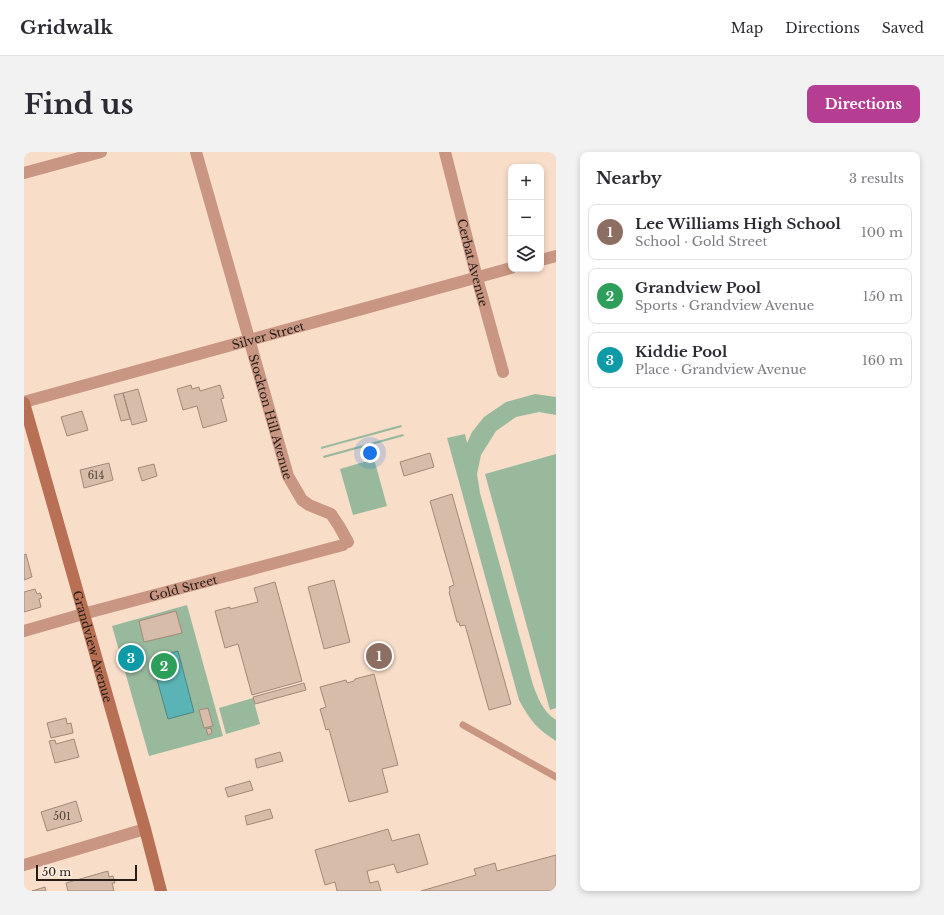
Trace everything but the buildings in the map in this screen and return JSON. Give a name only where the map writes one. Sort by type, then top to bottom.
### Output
[{"type":"main road","name":"Grandview Avenue","points":[[24,402],[145,829],[161,891]]},
{"type":"street","points":[[24,173],[101,152]]},
{"type":"street","name":"Stockton Hill Avenue","points":[[196,152],[288,476],[302,500],[309,505],[331,514],[339,526],[346,543]]},
{"type":"street","name":"Cerbat Avenue","points":[[446,152],[477,278],[503,372]]},
{"type":"street","points":[[544,259],[556,256]]},
{"type":"street","name":"Silver Street","points":[[24,402],[508,269]]},
{"type":"street","name":"Gold Street","points":[[24,631],[346,543]]},
{"type":"street","points":[[24,865],[145,829]]},
{"type":"lane","points":[[463,725],[556,777]]},
{"type":"green space","points":[[535,394],[556,397],[556,415],[539,412],[516,417],[496,431],[481,455],[477,474],[480,493],[533,685],[544,709],[556,720],[556,741],[543,732],[534,723],[519,700],[447,438],[465,434],[467,443],[472,432],[484,417],[506,402]]},
{"type":"green space","points":[[401,425],[402,427],[321,449],[321,447]]},
{"type":"green space","points":[[403,434],[404,436],[324,458],[323,456]]},
{"type":"green space","points":[[556,454],[556,708],[550,710],[485,474]]},
{"type":"green space","points":[[374,459],[387,506],[353,515],[340,469]]},
{"type":"green space","points":[[187,605],[223,736],[149,756],[112,626]]},
{"type":"green space","points":[[253,698],[260,724],[226,734],[219,708]]},
{"type":"water","points":[[178,651],[194,712],[168,719],[151,658]]},
{"type":"place","name":"Lee Williams High School","points":[[379,656]]},
{"type":"place","name":"Kiddie Pool","points":[[131,658]]},
{"type":"place","name":"Grandview Pool","points":[[164,666]]}]
